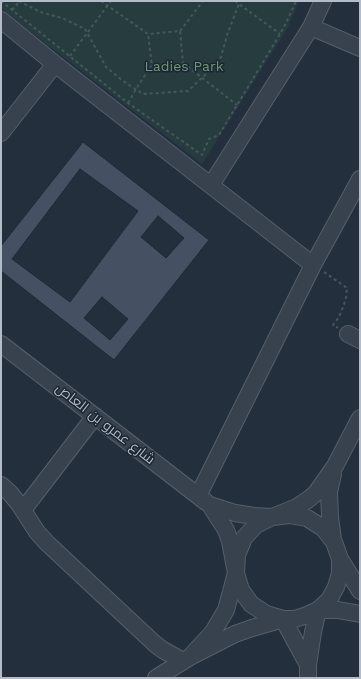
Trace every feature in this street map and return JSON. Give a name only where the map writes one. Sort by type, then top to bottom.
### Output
[{"type":"street","points":[[211,185],[311,27],[323,1]]},
{"type":"street","points":[[7,15],[55,64],[313,265]]},
{"type":"street","points":[[311,27],[360,48]]},
{"type":"street","points":[[1,133],[55,64]]},
{"type":"street","points":[[204,500],[313,265],[360,179]]},
{"type":"street","name":"شارع عمرو بن العاص","points":[[1,344],[204,500],[235,513],[272,517]]},
{"type":"street","points":[[23,510],[95,416]]},
{"type":"street","points":[[186,659],[213,632],[226,610],[236,573],[237,555],[244,538],[256,525],[297,507],[309,500],[316,493],[335,466],[360,418]]},
{"type":"street","points":[[335,466],[329,492],[330,517],[334,542],[340,559],[360,592]]},
{"type":"street","points":[[1,485],[10,493],[47,544],[154,644],[163,650],[186,659]]},
{"type":"street","name":"شارع عمرو بن العاص","points":[[204,500],[226,530],[230,541],[236,573]]},
{"type":"street","points":[[272,517],[290,515],[307,518],[322,528],[334,542]]},
{"type":"street","points":[[156,678],[186,659],[235,634],[283,619],[301,617],[318,610],[329,600],[336,587],[340,573],[340,559]]},
{"type":"street","points":[[236,573],[241,590],[252,604],[266,614],[283,619],[308,672]]},
{"type":"street","points":[[318,610],[338,610],[360,614]]},
{"type":"street","points":[[308,672],[313,632],[318,610]]},
{"type":"path","points":[[1,1],[7,15],[70,56],[128,102],[202,155],[209,138],[219,135],[280,34],[296,1]]},
{"type":"path","points":[[7,15],[19,1],[40,12],[62,18],[85,30],[106,67],[123,81],[144,94],[188,91],[203,78],[221,56],[239,2]]},
{"type":"path","points":[[101,1],[148,34],[180,31]]},
{"type":"path","points":[[70,56],[111,1]]},
{"type":"path","points":[[183,63],[180,31],[203,1]]},
{"type":"path","points":[[235,1],[239,2],[280,34]]},
{"type":"path","points":[[128,102],[152,66],[148,34]]},
{"type":"path","points":[[152,66],[183,63],[237,105]]},
{"type":"path","points":[[313,265],[347,288],[343,307],[339,317],[333,325],[354,337]]},
{"type":"green space","name":"Ladies Park","points":[[1,1],[299,1],[288,27],[202,164],[1,9]]},
{"type":"building","points":[[83,142],[209,240],[114,360],[1,271],[1,246]],"holes":[[[80,169],[138,211],[70,302],[12,259]],[[158,216],[184,238],[166,258],[141,237]],[[102,297],[128,319],[110,340],[84,318]]]}]
